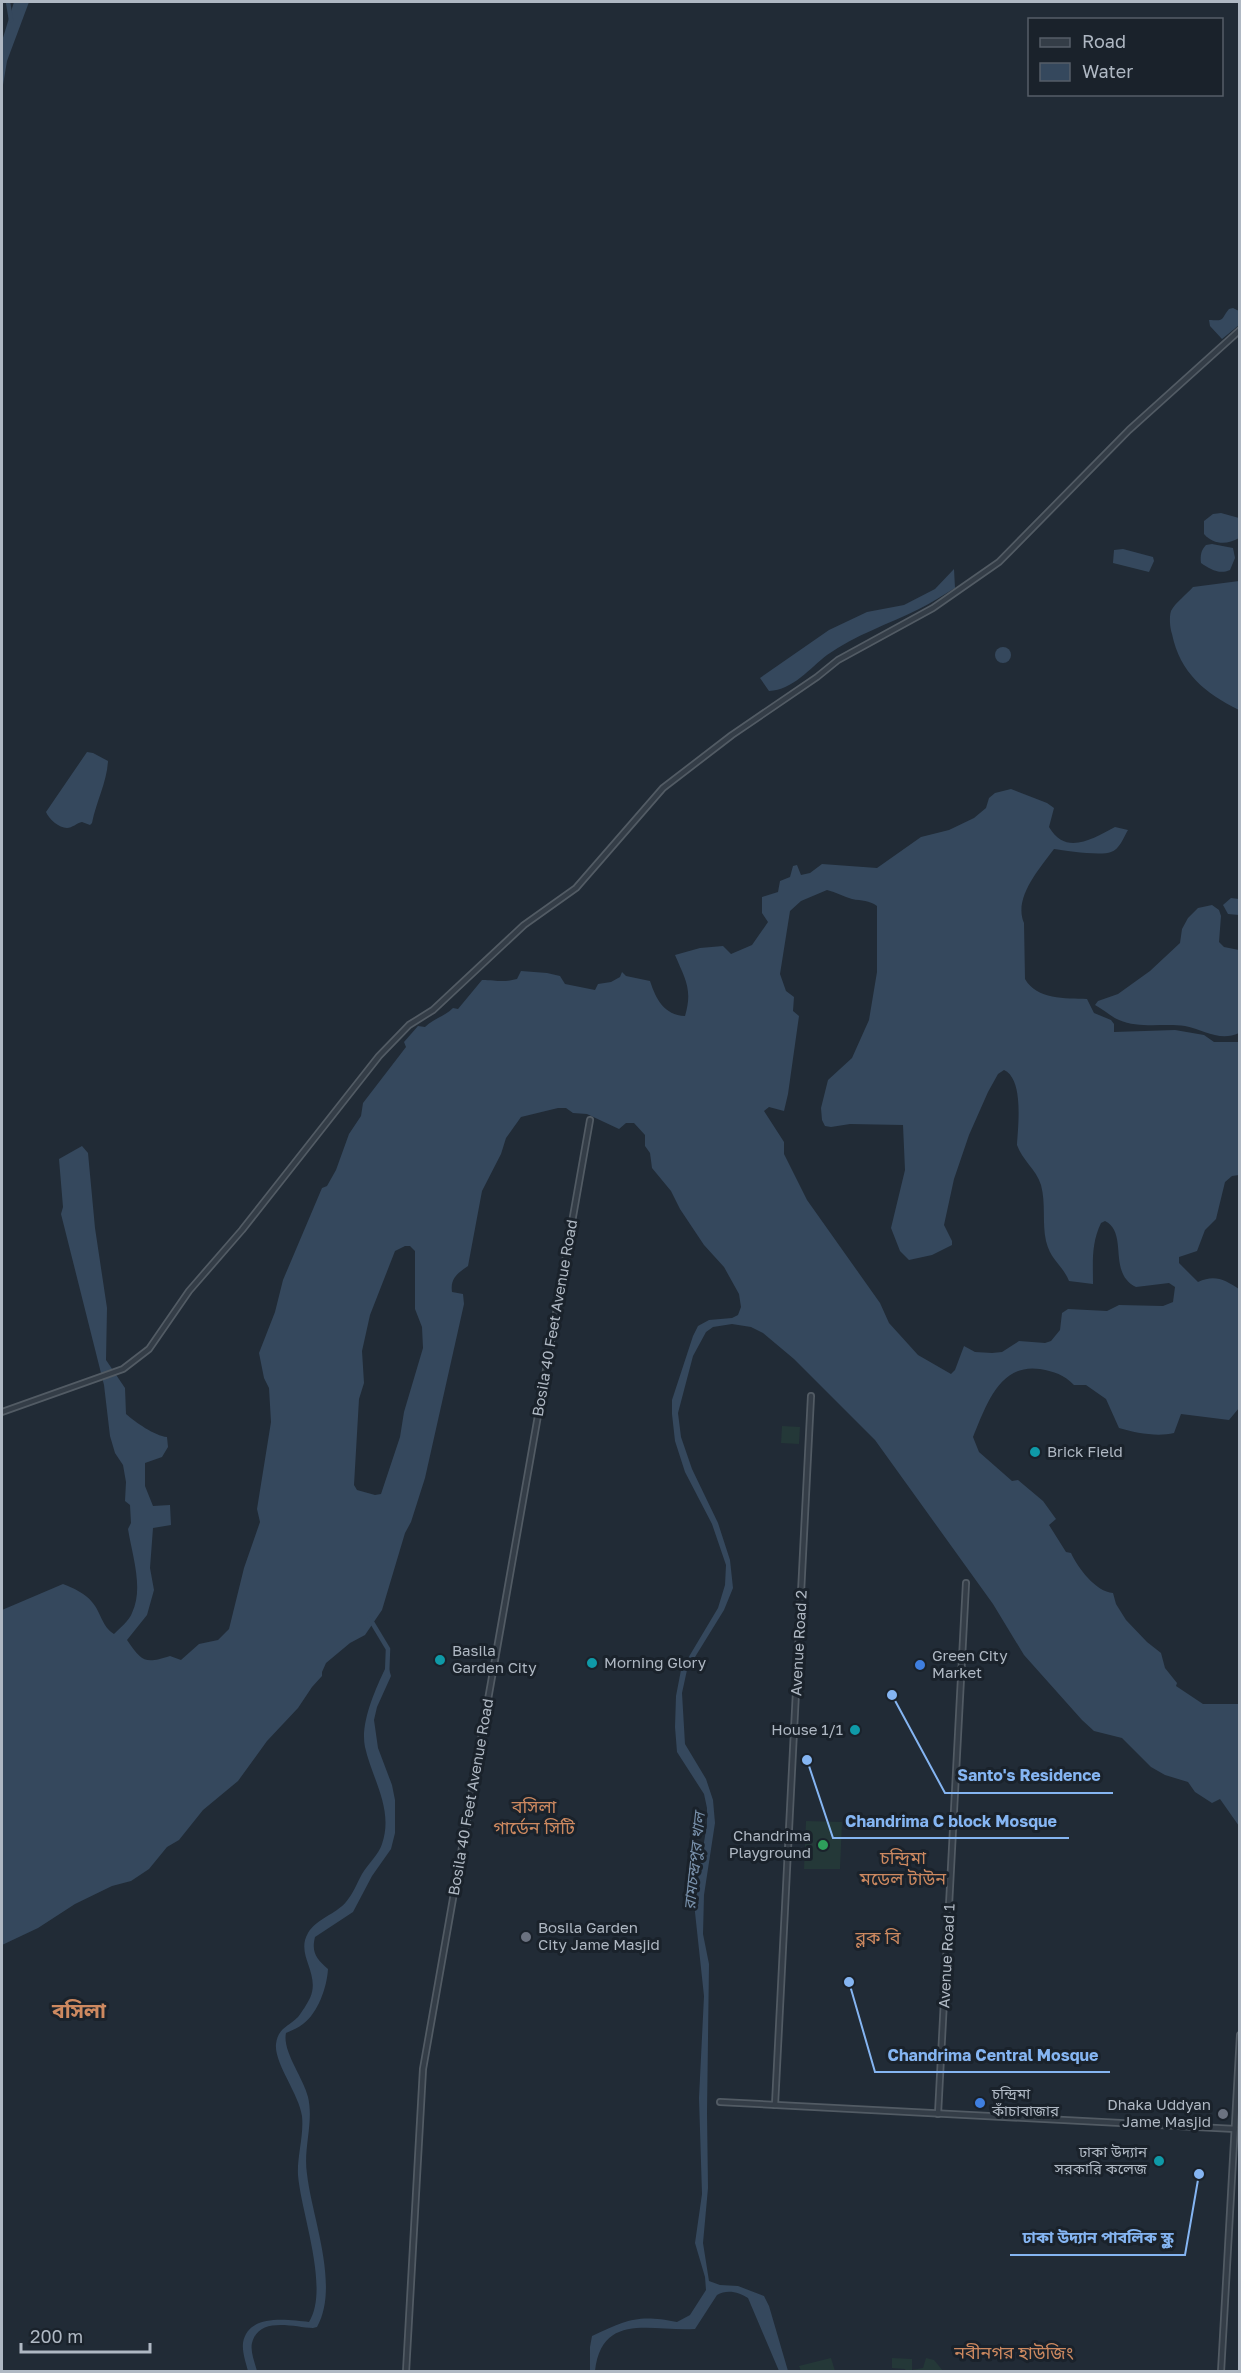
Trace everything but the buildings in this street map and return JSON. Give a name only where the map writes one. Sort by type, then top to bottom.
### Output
[{"type":"street","points":[[2,1412],[123,1369],[148,1348],[189,1291],[242,1230],[379,1056],[409,1025],[433,1010],[524,925],[576,888],[663,788],[732,735],[838,660],[933,608],[999,562],[1129,430],[1239,330]]},
{"type":"street","name":"Bosila 40 Feet Avenue Road","points":[[406,2372],[423,2068],[590,1120]]},
{"type":"street","name":"Avenue Road 2","points":[[775,2105],[811,1396]]},
{"type":"street","name":"Avenue Road 1","points":[[938,2114],[966,1583]]},
{"type":"street","points":[[1221,2372],[1239,2035]]},
{"type":"street","points":[[720,2102],[1234,2129]]},
{"type":"green space","points":[[782,1426],[800,1427],[799,1444],[781,1443]]},
{"type":"green space","name":"Chandrima Playground","points":[[806,1821],[842,1822],[840,1869],[804,1869]]},
{"type":"green space","points":[[831,2358],[835,2371],[801,2371],[799,2366]]},
{"type":"green space","points":[[892,2358],[912,2359],[912,2370],[923,2368],[926,2358],[934,2360],[943,2371],[906,2371],[892,2368]]},
{"type":"water","points":[[14,2],[29,2],[7,61],[2,91],[2,41]]},
{"type":"water","points":[[1229,309],[1239,311],[1239,325],[1222,339],[1210,326],[1209,320],[1220,320]]},
{"type":"water","points":[[1221,513],[1239,518],[1239,538],[1221,543],[1204,534],[1204,521],[1213,514]]},
{"type":"water","points":[[1206,545],[1233,548],[1235,558],[1230,570],[1218,572],[1201,563],[1203,549]]},
{"type":"water","points":[[1123,549],[1153,557],[1154,561],[1149,572],[1113,563],[1114,550]]},
{"type":"water","points":[[954,569],[955,588],[919,609],[838,648],[801,678],[786,687],[769,691],[760,678],[829,630],[867,612],[904,605],[935,589]]},
{"type":"water","points":[[1239,581],[1239,710],[1205,689],[1188,671],[1176,648],[1170,619],[1173,608],[1193,587]]},
{"type":"water","points":[[1003,647],[1009,649],[1011,655],[1009,661],[1003,663],[997,661],[995,655],[997,649]]},
{"type":"water","points":[[87,752],[108,761],[106,777],[92,823],[90,825],[82,822],[64,828],[55,823],[46,812]]},
{"type":"water","points":[[1011,789],[1047,803],[1054,808],[1049,827],[1063,841],[1071,843],[1088,840],[1115,827],[1128,830],[1119,846],[1111,852],[1092,853],[1054,849],[1035,874],[1022,904],[1025,979],[1030,986],[1052,996],[1087,999],[1094,1013],[1111,1020],[1114,1024],[1114,1032],[1175,1030],[1204,1035],[1214,1042],[1239,1042],[1239,1175],[1232,1176],[1225,1182],[1216,1219],[1205,1230],[1197,1251],[1179,1257],[1179,1263],[1198,1282],[1215,1278],[1239,1289],[1239,1408],[1229,1420],[1181,1414],[1174,1433],[1161,1435],[1139,1433],[1119,1428],[1106,1399],[1086,1385],[1074,1385],[1050,1371],[1026,1369],[1014,1373],[996,1389],[973,1437],[979,1452],[1012,1481],[1018,1480],[1043,1501],[1056,1519],[1049,1525],[1066,1552],[1071,1553],[1094,1584],[1113,1593],[1116,1604],[1126,1620],[1161,1653],[1165,1668],[1177,1683],[1176,1686],[1203,1704],[1239,1704],[1239,1826],[1220,1799],[1212,1803],[1195,1792],[1188,1782],[1165,1775],[1151,1767],[1122,1738],[1094,1731],[1082,1720],[1024,1655],[993,1604],[875,1440],[794,1359],[763,1333],[751,1327],[732,1324],[713,1327],[706,1332],[693,1356],[678,1413],[681,1437],[692,1469],[718,1523],[730,1560],[733,1588],[724,1610],[687,1670],[682,1693],[685,1744],[706,1779],[713,1800],[715,1823],[704,1895],[703,1934],[709,1964],[708,2188],[703,2243],[709,2281],[720,2285],[738,2286],[764,2296],[788,2371],[779,2371],[748,2298],[729,2292],[717,2295],[695,2329],[647,2328],[619,2332],[608,2340],[600,2352],[595,2371],[590,2371],[592,2336],[633,2320],[652,2319],[677,2322],[690,2315],[706,2290],[705,2277],[695,2243],[702,2194],[699,2098],[704,1996],[694,1903],[707,1824],[707,1808],[704,1794],[677,1752],[675,1727],[676,1696],[681,1670],[718,1608],[725,1585],[726,1565],[712,1524],[685,1472],[675,1441],[672,1400],[698,1326],[709,1320],[732,1318],[738,1315],[741,1307],[739,1294],[724,1267],[704,1245],[671,1191],[652,1168],[650,1153],[645,1146],[645,1135],[634,1123],[626,1123],[619,1129],[587,1114],[573,1113],[566,1108],[521,1117],[506,1138],[501,1154],[482,1191],[468,1266],[452,1283],[452,1292],[463,1294],[464,1304],[425,1478],[411,1522],[405,1533],[382,1610],[365,1635],[350,1643],[326,1663],[322,1676],[298,1708],[267,1741],[238,1781],[203,1810],[179,1840],[167,1847],[149,1869],[131,1881],[112,1886],[75,1904],[38,1928],[2,1945],[2,1610],[63,1584],[79,1591],[89,1599],[114,1634],[131,1616],[137,1593],[136,1571],[128,1529],[131,1523],[130,1505],[125,1501],[126,1482],[123,1465],[115,1453],[110,1436],[104,1385],[61,1214],[63,1207],[59,1159],[82,1146],[88,1153],[95,1228],[107,1308],[106,1360],[125,1388],[126,1414],[140,1425],[167,1437],[168,1447],[162,1457],[145,1463],[145,1486],[153,1506],[170,1505],[171,1525],[153,1528],[150,1568],[154,1590],[147,1615],[127,1640],[145,1659],[155,1660],[170,1656],[181,1660],[199,1644],[218,1640],[229,1629],[244,1568],[260,1522],[257,1509],[271,1422],[269,1388],[264,1378],[259,1353],[275,1312],[283,1280],[322,1188],[327,1186],[336,1170],[349,1134],[361,1116],[363,1103],[406,1047],[404,1042],[418,1026],[425,1027],[453,1008],[458,1009],[482,980],[517,979],[521,971],[560,976],[565,984],[595,990],[598,984],[611,982],[620,977],[622,972],[626,976],[650,981],[655,994],[666,1009],[685,1016],[688,991],[675,955],[700,948],[723,946],[731,954],[752,945],[768,922],[762,913],[762,897],[778,892],[780,881],[790,877],[793,866],[797,865],[801,875],[810,873],[822,864],[877,868],[921,837],[949,830],[974,818],[986,808],[989,798],[995,793]],"holes":[[[827,890],[877,906],[877,972],[869,1020],[852,1058],[828,1080],[821,1108],[822,1120],[825,1126],[831,1127],[850,1124],[903,1125],[905,1170],[891,1228],[900,1251],[909,1260],[932,1255],[952,1245],[944,1225],[954,1179],[969,1135],[988,1092],[998,1074],[1004,1070],[1015,1083],[1017,1093],[1019,1115],[1017,1145],[1041,1185],[1046,1241],[1069,1281],[1093,1284],[1094,1246],[1101,1223],[1105,1221],[1116,1234],[1122,1272],[1127,1281],[1136,1287],[1169,1283],[1175,1287],[1173,1302],[1163,1306],[1119,1305],[1107,1311],[1068,1309],[1062,1313],[1060,1330],[1051,1341],[1045,1343],[1019,1341],[1002,1352],[992,1353],[975,1352],[964,1346],[955,1370],[951,1374],[918,1355],[889,1323],[880,1303],[807,1200],[784,1154],[784,1142],[764,1111],[769,1107],[784,1111],[799,1016],[793,1011],[794,997],[786,991],[780,974],[790,911],[801,901]],[[410,1246],[415,1251],[415,1309],[422,1327],[423,1348],[404,1412],[400,1437],[381,1494],[375,1495],[357,1490],[354,1485],[359,1399],[364,1383],[362,1351],[370,1315],[395,1251]]]},
{"type":"water","points":[[1231,898],[1239,899],[1239,915],[1228,914],[1223,905]]},
{"type":"water","points":[[1212,905],[1219,910],[1221,916],[1219,942],[1224,947],[1239,950],[1239,1033],[1219,1036],[1185,1026],[1127,1023],[1116,1019],[1095,1005],[1098,1001],[1118,994],[1150,971],[1180,943],[1182,929],[1188,918],[1198,908]]},
{"type":"water","points":[[385,1669],[389,1669],[391,1676],[377,1707],[374,1720],[378,1748],[392,1785],[395,1800],[395,1833],[391,1849],[372,1876],[353,1912],[315,1937],[316,1955],[328,1969],[324,1991],[317,2007],[308,2019],[299,2027],[286,2033],[287,2048],[305,2089],[310,2107],[306,2164],[325,2272],[326,2292],[323,2310],[317,2327],[278,2325],[262,2329],[252,2343],[257,2371],[248,2371],[243,2343],[246,2333],[252,2327],[270,2320],[309,2322],[315,2308],[316,2271],[298,2175],[302,2116],[276,2052],[276,2044],[281,2031],[298,2017],[313,1989],[304,1949],[308,1933],[316,1924],[346,1902],[382,1844],[385,1831],[384,1806],[368,1759],[364,1738],[369,1707]]},
{"type":"waterway","points":[[8,2],[11,20]]},
{"type":"waterway","points":[[370,1619],[388,1649],[387,1675]]},
{"type":"place","name":"Brick Field","points":[[1035,1452]]},
{"type":"place","name":"Basila Garden City","points":[[440,1660]]},
{"type":"place","name":"Morning Glory","points":[[592,1663]]},
{"type":"place","name":"Green City Market","points":[[920,1665]]},
{"type":"place","name":"Santo's Residence","points":[[892,1695]]},
{"type":"place","name":"House 1/1","points":[[855,1730]]},
{"type":"place","name":"Chandrima C block Mosque","points":[[807,1760]]},
{"type":"place","name":"Chandrima Playground","points":[[823,1845]]},
{"type":"place","name":"Bosila Garden City Jame Masjid","points":[[526,1937]]},
{"type":"place","name":"Chandrima Central Mosque","points":[[849,1982]]},
{"type":"place","name":"চন্দ্রিমা কাঁচাবাজার","points":[[980,2103]]},
{"type":"place","name":"Dhaka Uddyan Jame Masjid","points":[[1223,2114]]},
{"type":"place","name":"ঢাকা উদ্যান সরকারি কলেজ","points":[[1159,2161]]},
{"type":"place","name":"ঢাকা উদ্যান পাবলিক স্কুল","points":[[1199,2174]]},
{"type":"district","name":"বসিলা গার্ডেন সিটি","points":[[534,1817]]},
{"type":"district","name":"চন্দ্রিমা মডেল টাউন","points":[[903,1868]]},
{"type":"district","name":"ব্লক বি","points":[[878,1938]]},
{"type":"district","name":"বসিলা","points":[[79,2011]]},
{"type":"district","name":"নবীনগর হাউজিং","points":[[1014,2353]]},
{"type":"water label","name":"রামচন্দ্রপুর খাল","points":[[694,1861]]}]
